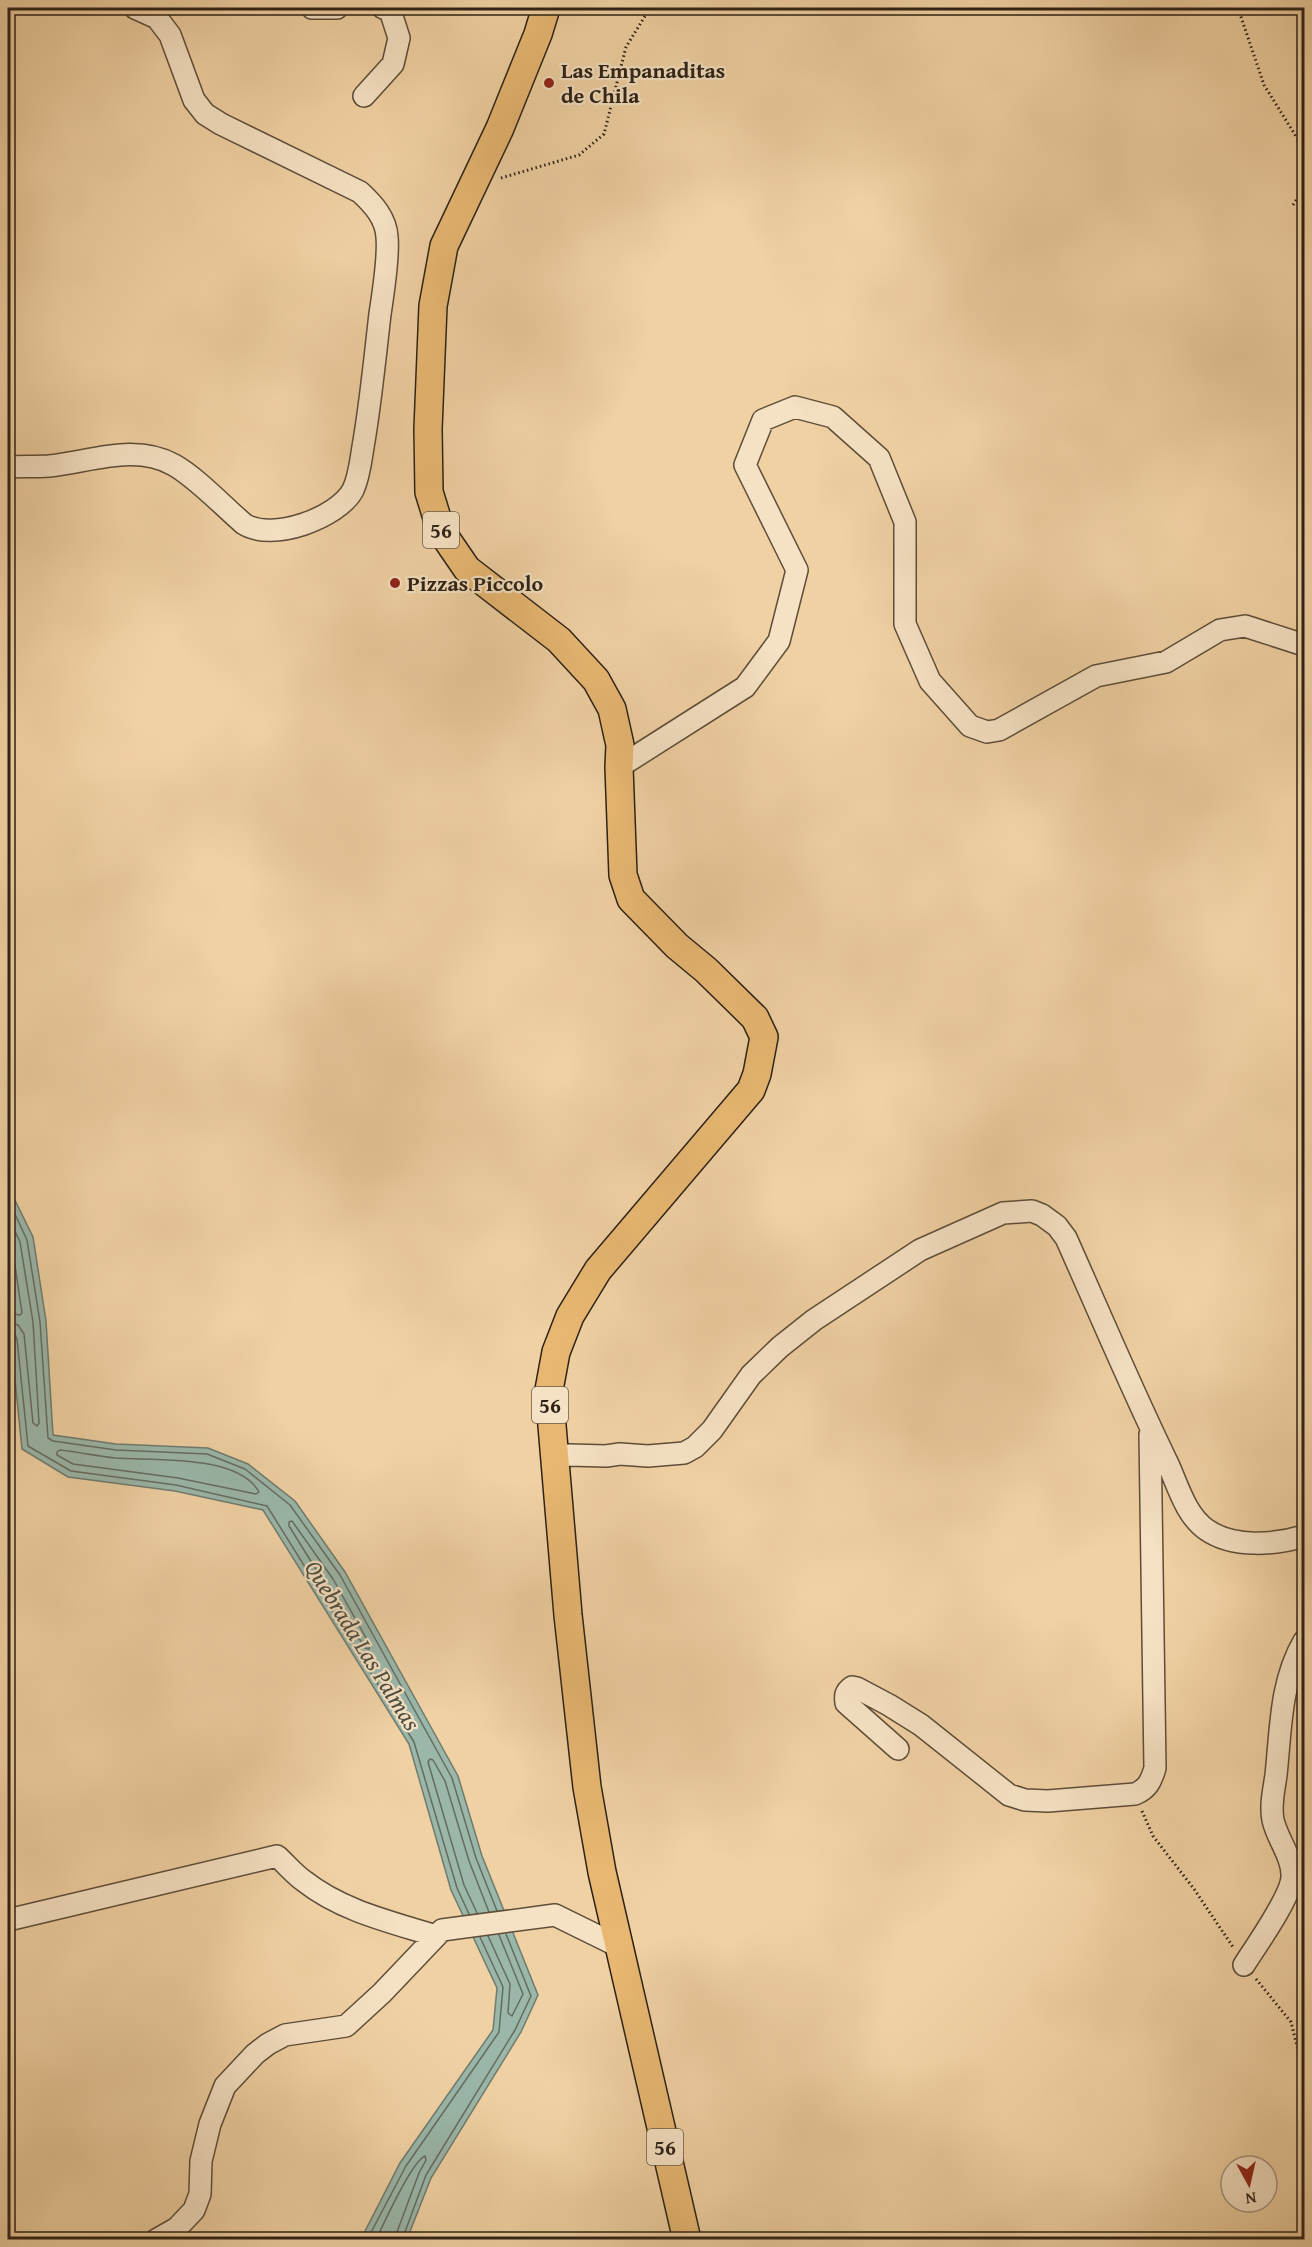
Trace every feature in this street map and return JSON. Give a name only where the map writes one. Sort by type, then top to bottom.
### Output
[{"type":"main road","name":"56","points":[[546,8],[538,34],[500,128],[444,246],[433,306],[429,492],[441,531],[466,568],[559,640],[596,680],[612,709],[620,745],[623,875],[631,899],[677,946],[706,970],[755,1018],[764,1037],[757,1074],[751,1090],[598,1270],[570,1316],[556,1352],[549,1390],[568,1615],[587,1787],[618,1946],[687,2240]]},
{"type":"street","points":[[8,466],[48,466],[102,457],[144,454],[152,456],[177,466],[244,524],[253,530],[266,532],[297,526],[338,507],[352,491],[358,476],[370,402],[387,236],[376,207],[360,192],[205,114],[194,100],[170,35],[157,18],[135,8]]},
{"type":"street","points":[[312,8],[337,8]]},
{"type":"street","points":[[364,96],[393,64],[399,38],[390,10],[383,8]]},
{"type":"street","points":[[619,767],[745,687],[779,641],[797,570],[745,465],[763,420],[795,407],[832,417],[879,458],[904,522],[905,624],[930,681],[970,726],[987,732],[999,730],[1096,676],[1166,662],[1220,630],[1245,626],[1305,645]]},
{"type":"street","points":[[553,1457],[636,1454],[648,1456],[684,1453],[712,1430],[751,1375],[780,1347],[859,1288],[920,1250],[1003,1213],[1032,1211],[1057,1226],[1066,1238],[1194,1520],[1208,1531],[1224,1539],[1240,1542],[1304,1538]]},
{"type":"street","points":[[898,1749],[846,1703],[847,1690],[852,1687],[857,1688],[913,1720],[1009,1795],[1025,1800],[1048,1801],[1135,1794],[1145,1790],[1152,1779],[1155,1768],[1150,1427]]},
{"type":"street","points":[[1244,1965],[1287,1895],[1292,1876],[1273,1821],[1272,1802],[1279,1725],[1289,1673],[1294,1658],[1305,1641]]},
{"type":"street","points":[[8,1920],[276,1856],[304,1882],[360,1913],[439,1933],[555,1915],[618,1946]]},
{"type":"street","points":[[156,2240],[177,2228],[194,2210],[200,2194],[201,2161],[210,2124],[225,2086],[255,2054],[285,2035],[346,2026],[382,1993],[439,1933]]},
{"type":"path","points":[[470,188],[579,154],[604,134],[626,46],[650,8]]},
{"type":"path","points":[[1238,8],[1264,85],[1305,149]]},
{"type":"path","points":[[1293,205],[1305,188]]},
{"type":"path","points":[[1135,1794],[1153,1836],[1194,1889],[1244,1965],[1292,2022],[1305,2074]]},
{"type":"water","name":"Quebrada Las Palmas","points":[[8,1186],[33,1237],[46,1321],[53,1435],[116,1444],[208,1448],[248,1464],[295,1501],[345,1572],[458,1776],[482,1856],[538,1995],[521,2032],[431,2178],[407,2239],[361,2239],[400,2163],[493,2030],[497,1988],[451,1890],[409,1744],[263,1510],[175,1491],[68,1477],[22,1449],[8,1323]]},
{"type":"place","name":"Las Empanaditas de Chila","points":[[549,83]]},
{"type":"place","name":"Pizzas Piccolo","points":[[395,583]]}]
